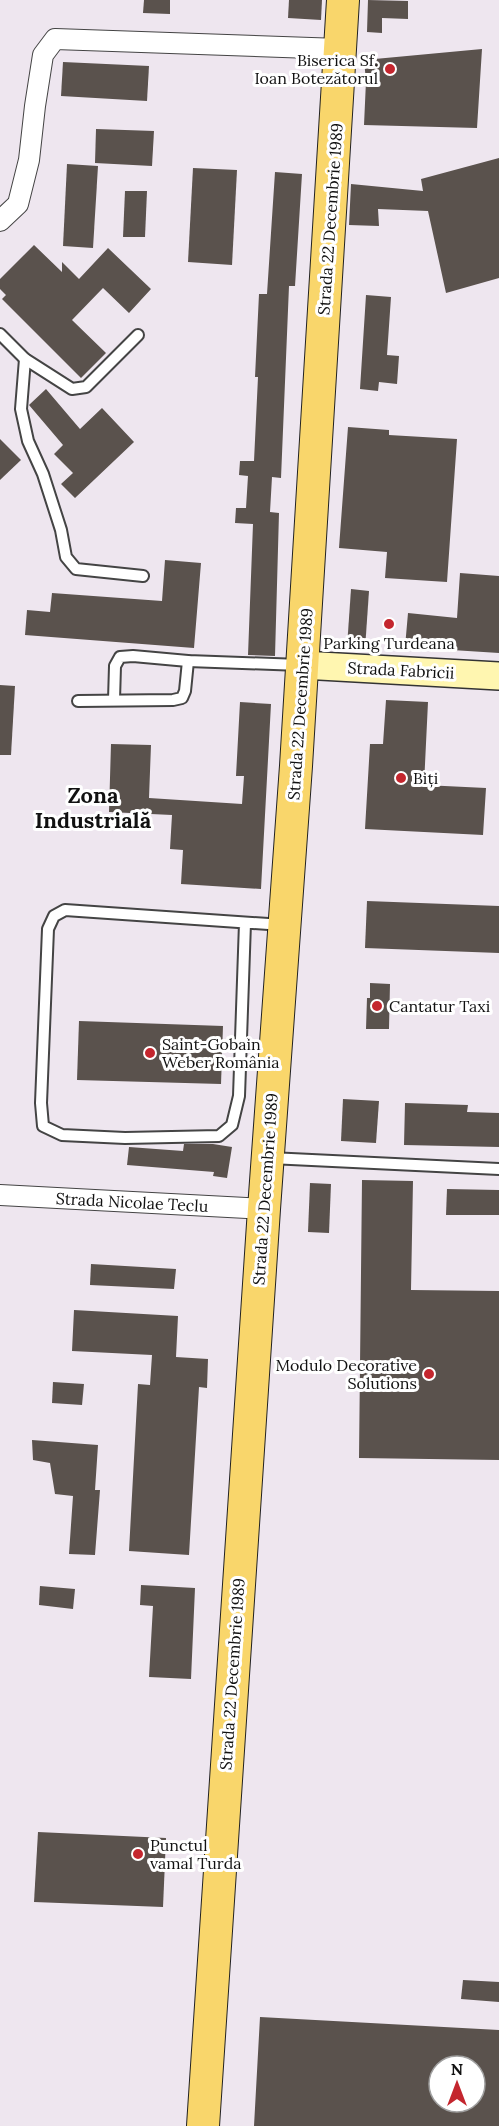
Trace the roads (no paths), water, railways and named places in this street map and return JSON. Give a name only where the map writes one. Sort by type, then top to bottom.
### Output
[{"type":"main road","name":"Strada 22 Decembrie 1989","points":[[203,2126],[302,665],[343,0]]},
{"type":"street","points":[[0,221],[18,204],[29,160],[43,55],[55,39],[340,49]]},
{"type":"street","name":"Strada Fabricii","points":[[302,665],[499,676]]},
{"type":"street","name":"Strada Nicolae Teclu","points":[[0,1195],[264,1209]]},
{"type":"lane","points":[[0,334],[25,359],[72,389],[86,387],[138,335]]},
{"type":"lane","points":[[25,359],[21,409],[27,441],[43,474],[58,519],[66,557],[76,569],[143,576]]},
{"type":"lane","points":[[114,700],[115,666],[120,657],[302,665]]},
{"type":"lane","points":[[78,701],[182,698],[185,691],[188,661]]},
{"type":"lane","points":[[245,923],[238,1096],[232,1125],[219,1136],[125,1138],[62,1135],[43,1126],[41,1103],[48,929],[54,916],[65,910],[284,925]]},
{"type":"lane","points":[[267,1158],[499,1168]]},
{"type":"place","name":"Biserica Sf. Ioan Botezătorul","points":[[390,69]]},
{"type":"place","name":"Parking Turdeana","points":[[389,624]]},
{"type":"place","name":"Biți","points":[[401,778]]},
{"type":"place","name":"Cantatur Taxi","points":[[377,1006]]},
{"type":"place","name":"Saint-Gobain Weber România","points":[[150,1053]]},
{"type":"place","name":"Modulo Decorative Solutions","points":[[429,1374]]},
{"type":"place","name":"Punctul vamal Turda","points":[[138,1854]]},
{"type":"district","name":"Zona Industrială","points":[[93,808]]}]
